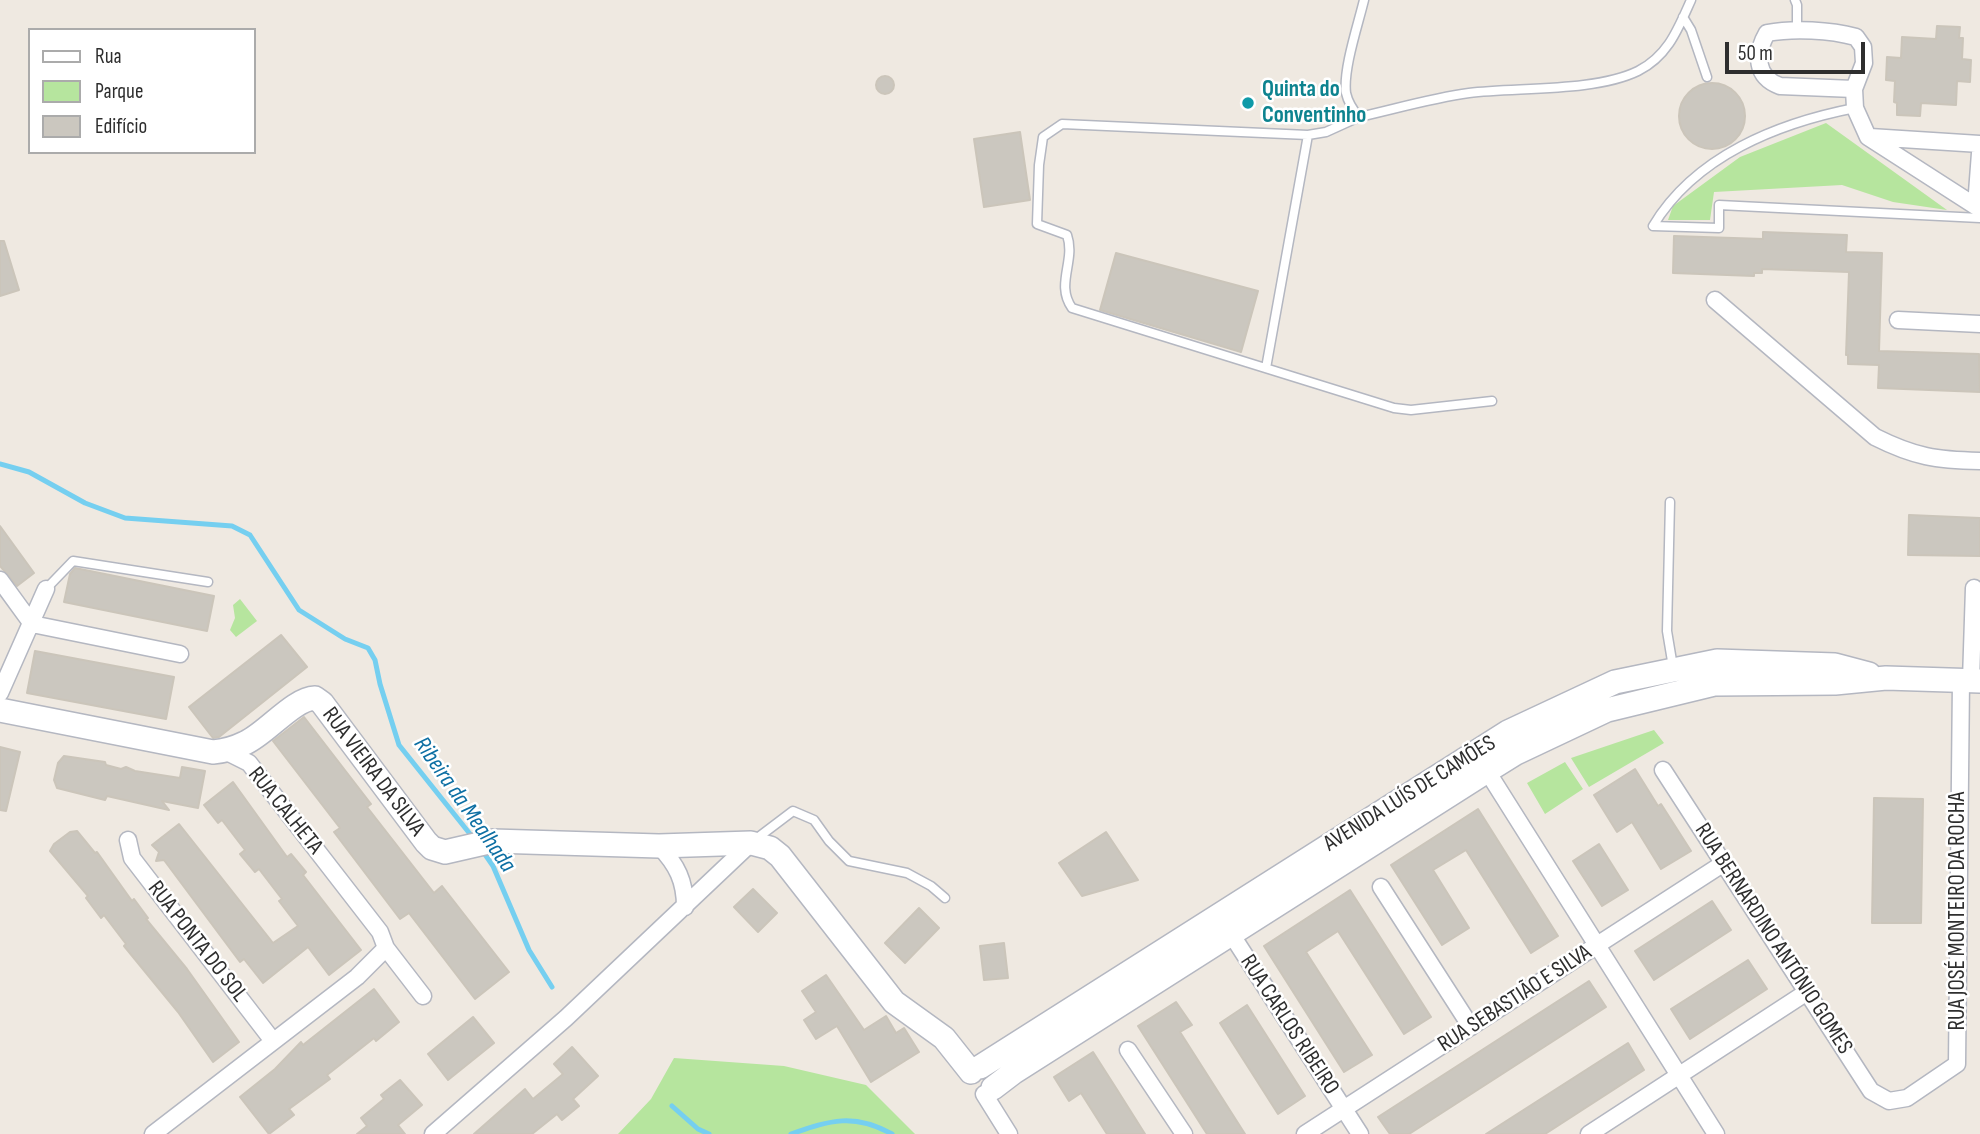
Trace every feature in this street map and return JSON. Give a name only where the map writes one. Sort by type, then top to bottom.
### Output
[{"type":"street","points":[[1854,89],[1780,86],[1769,82],[1764,76],[1759,54],[1767,33],[1781,30],[1856,37],[1863,47],[1864,63],[1854,89],[1855,108],[1868,137],[1979,211]]},
{"type":"street","points":[[1868,137],[1980,144]]},
{"type":"street","points":[[1979,211],[1980,153]]},
{"type":"street","points":[[1715,300],[1875,437],[1904,452],[1937,460],[1980,461]]},
{"type":"street","points":[[1898,320],[1980,324]]},
{"type":"street","points":[[0,580],[33,624],[180,654]]},
{"type":"street","points":[[1971,680],[1974,588]]},
{"type":"street","points":[[0,693],[33,624],[46,589]]},
{"type":"street","name":"AVENIDA LUÍS DE CAMÕES","points":[[976,1070],[1225,925],[1481,762],[1508,732],[1615,682],[1717,662],[1835,665],[1886,678]]},
{"type":"street","name":"AVENIDA LUÍS DE CAMÕES","points":[[1481,762],[1516,753],[1607,710],[1714,684],[1835,683],[1886,678],[1971,680]]},
{"type":"street","name":"RUA JOSÉ MONTEIRO DA ROCHA","points":[[1889,1101],[1907,1097],[1957,1064],[1971,680]]},
{"type":"street","name":"RUA VIEIRA DA SILVA","points":[[225,751],[247,743],[301,702],[315,698],[426,842],[439,851],[456,850],[493,841],[659,846],[751,843]]},
{"type":"street","name":"RUA CALHETA","points":[[0,710],[213,752],[225,751],[249,763],[380,932],[386,948],[423,996]]},
{"type":"street","points":[[1481,762],[1716,1134]]},
{"type":"street","name":"RUA BERNARDINO ANTÓNIO GOMES","points":[[1663,770],[1871,1091],[1889,1101]]},
{"type":"street","name":"RUA PONTA DO SOL","points":[[128,840],[132,858],[273,1041]]},
{"type":"street","points":[[433,1134],[566,1018],[751,843],[770,848],[780,856],[894,1002],[944,1038],[976,1070],[992,1072],[996,1080],[989,1091],[1009,1134]]},
{"type":"street","points":[[659,846],[679,871],[685,888],[685,907]]},
{"type":"street","name":"RUA SEBASTIÃO E SILVA","points":[[1306,1134],[1724,863]]},
{"type":"street","points":[[1381,887],[1471,1027]]},
{"type":"street","name":"AVENIDA LUÍS DE CAMÕES","points":[[989,1091],[1225,925]]},
{"type":"street","name":"RUA CARLOS RIBEIRO","points":[[1225,925],[1360,1134]]},
{"type":"street","points":[[153,1134],[357,977],[386,948]]},
{"type":"street","points":[[1589,1134],[1807,992]]},
{"type":"street","points":[[1128,1050],[1184,1134]]},
{"type":"lane","points":[[1359,117],[1346,95],[1346,79],[1364,0]]},
{"type":"lane","points":[[1492,401],[1410,410],[1394,408],[1072,308],[1066,299],[1065,284],[1072,248],[1067,235],[1037,224],[1042,136],[1062,124],[1307,135],[1325,132],[1359,117],[1467,94],[1593,84],[1638,71],[1670,47],[1691,0]]},
{"type":"lane","points":[[1795,0],[1797,31]]},
{"type":"lane","points":[[1684,17],[1707,77]]},
{"type":"lane","points":[[1855,108],[1788,125],[1718,160],[1680,189],[1653,226],[1718,228],[1719,205],[1979,211]]},
{"type":"lane","points":[[1266,369],[1307,135]]},
{"type":"lane","points":[[1670,502],[1667,631],[1673,670]]},
{"type":"lane","points":[[46,589],[73,561],[208,582]]},
{"type":"lane","points":[[751,843],[793,811],[814,820],[829,841],[849,861],[907,873],[931,886],[945,898]]},
{"type":"green space","points":[[1826,123],[1947,210],[1893,202],[1842,185],[1714,192],[1710,220],[1668,220],[1673,206],[1740,157]]},
{"type":"green space","points":[[240,599],[257,621],[236,637],[230,630],[235,618],[233,605]]},
{"type":"green space","points":[[1654,730],[1664,743],[1589,787],[1571,758]]},
{"type":"green space","points":[[1565,762],[1583,789],[1545,814],[1527,783]]},
{"type":"green space","points":[[674,1058],[784,1066],[866,1085],[915,1134],[618,1134],[651,1099]]},
{"type":"building","points":[[1937,26],[1960,27],[1959,38],[1963,38],[1962,59],[1971,60],[1970,82],[1957,81],[1956,105],[1921,103],[1920,116],[1897,115],[1897,103],[1894,102],[1895,81],[1886,80],[1887,57],[1901,58],[1902,37],[1936,39]]},
{"type":"building","points":[[881,76],[889,76],[894,85],[892,92],[881,94],[876,89],[876,81]]},
{"type":"building","points":[[1712,83],[1725,85],[1740,98],[1745,116],[1743,129],[1730,144],[1712,149],[1699,147],[1684,134],[1679,116],[1681,103],[1694,88]]},
{"type":"building","points":[[1020,132],[1030,200],[984,207],[974,139]]},
{"type":"building","points":[[1763,232],[1847,235],[1846,252],[1882,253],[1879,351],[1979,354],[1980,392],[1878,388],[1879,365],[1848,364],[1849,272],[1762,269],[1762,273],[1754,273],[1754,276],[1673,273],[1674,236],[1763,239]]},
{"type":"building","points":[[0,241],[4,241],[19,290],[0,296]]},
{"type":"building","points":[[1116,253],[1258,291],[1241,352],[1100,310]]},
{"type":"building","points":[[1909,515],[1980,518],[1980,556],[1908,555]]},
{"type":"building","points":[[0,526],[34,573],[17,586],[0,566]]},
{"type":"building","points":[[75,568],[214,596],[207,631],[64,602],[70,574]]},
{"type":"building","points":[[281,635],[307,667],[219,737],[213,738],[189,707]]},
{"type":"building","points":[[35,651],[174,677],[166,719],[27,693]]},
{"type":"building","points":[[304,717],[371,804],[367,807],[434,893],[442,886],[509,972],[475,999],[409,913],[400,919],[334,832],[340,828],[273,741]]},
{"type":"building","points":[[0,747],[20,752],[6,811],[0,810]]},
{"type":"building","points":[[64,756],[105,762],[106,765],[121,769],[126,767],[135,771],[180,778],[182,767],[205,771],[198,808],[162,801],[169,810],[107,796],[105,800],[57,788],[54,780],[58,763]]},
{"type":"building","points":[[1635,769],[1691,851],[1661,869],[1632,822],[1617,832],[1594,795]]},
{"type":"building","points":[[233,782],[287,857],[291,854],[306,872],[303,875],[361,950],[329,975],[308,947],[263,983],[244,959],[240,962],[164,860],[156,861],[159,852],[152,845],[179,824],[273,943],[298,926],[259,869],[255,872],[240,854],[245,850],[222,820],[218,823],[204,805]]},
{"type":"building","points":[[1874,798],[1923,799],[1921,923],[1872,923]]},
{"type":"building","points":[[1478,809],[1558,936],[1531,953],[1466,850],[1433,870],[1469,928],[1442,945],[1391,865]]},
{"type":"building","points":[[77,831],[95,853],[97,852],[132,901],[134,899],[148,918],[146,919],[187,969],[239,1042],[213,1062],[178,1012],[124,946],[126,944],[104,915],[101,918],[86,898],[88,896],[50,851],[54,844],[70,832]]},
{"type":"building","points":[[1106,832],[1138,880],[1082,896],[1059,863]]},
{"type":"building","points":[[1599,844],[1628,890],[1602,906],[1573,861]]},
{"type":"building","points":[[753,889],[777,913],[758,932],[734,907]]},
{"type":"building","points":[[1350,890],[1431,1017],[1404,1034],[1338,931],[1306,952],[1372,1055],[1344,1072],[1264,946]]},
{"type":"building","points":[[1712,901],[1731,930],[1654,980],[1635,951]]},
{"type":"building","points":[[919,908],[939,928],[905,963],[885,943]]},
{"type":"building","points":[[1004,943],[1008,978],[984,980],[980,946]]},
{"type":"building","points":[[1748,960],[1767,989],[1690,1039],[1671,1009]]},
{"type":"building","points":[[826,975],[864,1030],[886,1016],[896,1033],[904,1028],[919,1052],[871,1082],[837,1026],[816,1039],[804,1020],[816,1012],[802,991]]},
{"type":"building","points":[[1589,981],[1606,1007],[1409,1134],[1390,1134],[1378,1117]]},
{"type":"building","points":[[374,989],[399,1022],[327,1075],[330,1079],[289,1109],[294,1115],[269,1134],[240,1097],[275,1069],[301,1042],[303,1045]]},
{"type":"building","points":[[1176,1002],[1192,1025],[1180,1032],[1245,1134],[1207,1134],[1138,1026]]},
{"type":"building","points":[[1247,1005],[1305,1096],[1278,1114],[1220,1023]]},
{"type":"building","points":[[473,1017],[494,1043],[448,1080],[428,1054]]},
{"type":"building","points":[[1628,1043],[1644,1070],[1545,1134],[1486,1134]]},
{"type":"building","points":[[572,1047],[598,1076],[573,1099],[579,1106],[562,1120],[557,1114],[532,1134],[474,1134],[525,1089],[533,1099],[563,1074],[554,1064]]},
{"type":"building","points":[[1093,1052],[1145,1134],[1107,1134],[1081,1093],[1069,1101],[1054,1077]]},
{"type":"building","points":[[400,1080],[422,1105],[398,1125],[405,1134],[357,1134],[367,1126],[361,1118],[384,1099],[381,1095]]},
{"type":"waterway","name":"Ribeira da Mealhada","points":[[0,464],[29,472],[85,503],[125,518],[232,526],[250,535],[299,610],[345,639],[368,648],[375,660],[399,745],[474,839]]},
{"type":"waterway","name":"Ribeira da Mealhada","points":[[482,850],[493,866],[529,950],[552,987]]},
{"type":"waterway","name":"Ribeira da Mealhada","points":[[672,1106],[698,1129],[709,1134]]},
{"type":"waterway","name":"Ribeira da Mealhada","points":[[791,1134],[842,1121],[866,1123],[892,1134]]},
{"type":"place","name":"Quinta do Conventinho","points":[[1248,103]]}]
